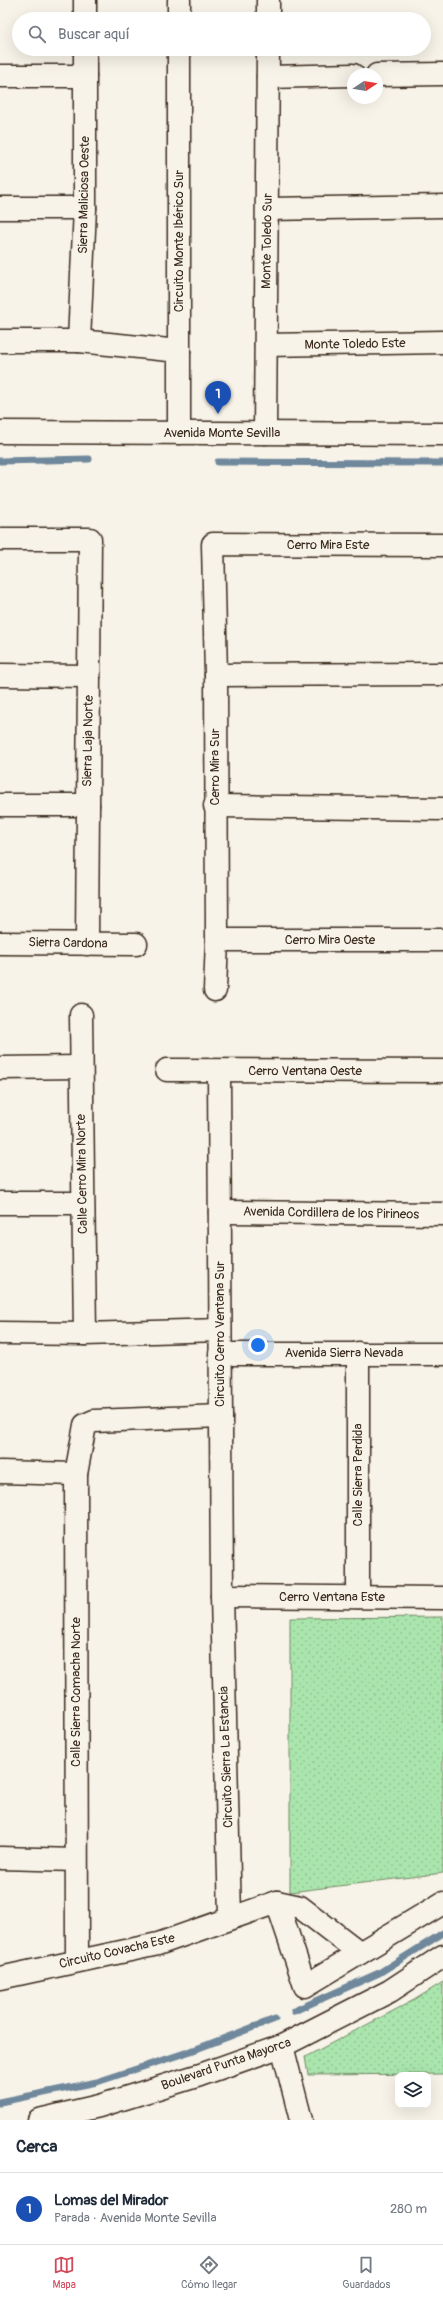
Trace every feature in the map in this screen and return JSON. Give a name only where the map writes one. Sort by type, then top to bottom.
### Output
[{"type":"street","points":[[85,0],[85,12]]},
{"type":"street","points":[[179,0],[179,12]]},
{"type":"street","points":[[268,0],[268,12]]},
{"type":"street","name":"Sierra Maliciosa Oeste","points":[[79,341],[85,208],[85,56]]},
{"type":"street","name":"Circuito Monte Ibérico Sur","points":[[179,56],[179,433]]},
{"type":"street","name":"Monte Toledo Sur","points":[[265,433],[268,209],[268,56]]},
{"type":"street","points":[[383,75],[443,74]]},
{"type":"street","points":[[0,76],[85,76]]},
{"type":"street","points":[[268,77],[347,76]]},
{"type":"street","points":[[268,209],[443,206]]},
{"type":"street","points":[[0,208],[85,208]]},
{"type":"street","points":[[0,341],[79,341],[179,351]]},
{"type":"street","name":"Monte Toledo Este","points":[[266,345],[443,342]]},
{"type":"street","name":"Avenida Monte Sevilla","points":[[0,432],[443,434]]},
{"type":"street","name":"Sierra Laja Norte","points":[[0,539],[90,539],[87,944]]},
{"type":"street","name":"Cerro Mira Este","points":[[213,544],[443,545]]},
{"type":"street","name":"Cerro Mira Sur","points":[[213,544],[216,675],[215,806],[217,940],[215,990]]},
{"type":"street","points":[[0,674],[89,676]]},
{"type":"street","points":[[216,675],[443,674]]},
{"type":"street","points":[[0,805],[88,805]]},
{"type":"street","points":[[215,806],[443,809]]},
{"type":"street","name":"Cerro Mira Oeste","points":[[217,940],[443,940]]},
{"type":"street","name":"Sierra Cardona","points":[[0,943],[136,944]]},
{"type":"street","name":"Calle Cerro Mira Norte","points":[[81,1015],[80,1067],[85,1334]]},
{"type":"street","points":[[0,1068],[80,1067]]},
{"type":"street","name":"Cerro Ventana Oeste","points":[[167,1070],[219,1072],[443,1072]]},
{"type":"street","name":"Circuito Cerro Ventana Sur","points":[[219,1072],[222,1596]]},
{"type":"street","points":[[0,1203],[82,1203]]},
{"type":"street","name":"Avenida Cordillera de los Pirineos","points":[[220,1212],[443,1214]]},
{"type":"street","points":[[0,1333],[85,1334],[220,1330]]},
{"type":"street","name":"Calle Sierra Perdida","points":[[358,1353],[358,1597]]},
{"type":"street","name":"Avenida Sierra Nevada","points":[[220,1354],[443,1354]]},
{"type":"street","name":"Calle Sierra Comacha Norte","points":[[77,1960],[76,1474],[86,1425],[94,1421],[221,1416]]},
{"type":"street","points":[[0,1472],[76,1474]]},
{"type":"street","name":"Cerro Ventana Este","points":[[222,1596],[443,1598]]},
{"type":"street","name":"Circuito Sierra La Estancia","points":[[222,1596],[230,1917]]},
{"type":"street","points":[[0,1858],[76,1860]]},
{"type":"street","points":[[277,1902],[305,1986],[443,1903]]},
{"type":"street","name":"Circuito Covacha Este","points":[[0,1978],[77,1960],[158,1944],[230,1917],[277,1902],[300,1907],[360,1953]]},
{"type":"street","name":"Boulevard Punta Mayorca","points":[[39,2120],[120,2099],[200,2075],[282,2046],[390,1991],[443,1956]]},
{"type":"street","points":[[282,2046],[301,2120]]},
{"type":"green space","points":[[443,1617],[443,1873],[290,1892],[290,1618]]},
{"type":"green space","points":[[443,1982],[443,2074],[431,2074],[431,2072],[395,2072],[395,2074],[308,2075],[305,2057],[414,2000]]},
{"type":"waterway","points":[[0,461],[89,459]]},
{"type":"waterway","points":[[218,462],[443,463]]},
{"type":"waterway","points":[[294,2011],[379,1973],[443,1933]]},
{"type":"waterway","points":[[0,2102],[97,2082],[191,2051],[275,2019]]},
{"type":"place","name":"Lomas del Mirador","points":[[218,414]]}]
